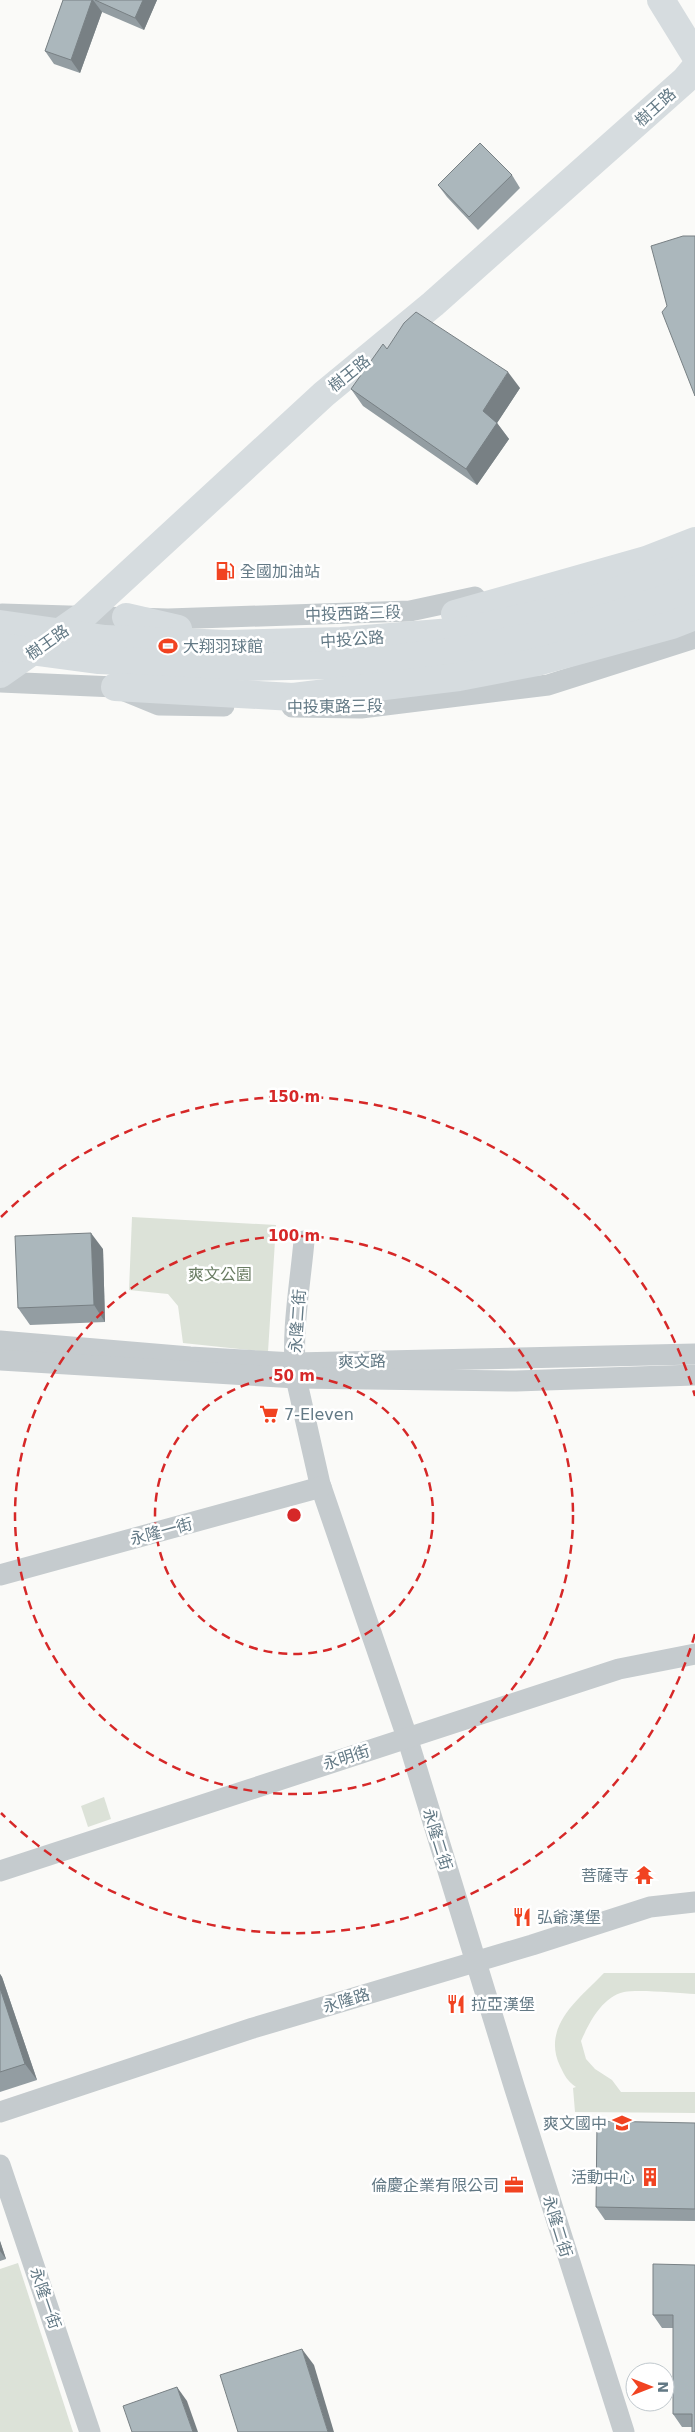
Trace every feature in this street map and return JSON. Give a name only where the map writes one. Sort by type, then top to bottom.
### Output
[{"type":"main road","points":[[661,0],[695,55]]},
{"type":"main road","name":"樹王路","points":[[0,674],[83,616],[324,394],[433,304],[685,80],[695,68]]},
{"type":"main road","points":[[126,617],[170,628],[227,633],[397,623],[466,612],[646,560],[695,541]]},
{"type":"main road","name":"中投公路","points":[[0,624],[105,639],[228,644],[341,641],[464,631],[571,607],[695,564]]},
{"type":"main road","name":"中投公路","points":[[0,647],[98,660],[246,667],[337,665],[452,652],[567,630],[695,589]]},
{"type":"main road","points":[[115,687],[293,697],[459,677],[537,662],[672,625],[695,616]]},
{"type":"street","name":"中投西路三段","points":[[0,614],[168,619],[410,611],[596,572],[695,532]]},
{"type":"street","name":"中投東路三段","points":[[0,682],[115,687],[159,705],[361,708],[548,685],[695,638]]},
{"type":"street","name":"永隆二街","points":[[304,1241],[294,1335],[295,1371],[321,1487],[407,1737],[624,2432]]},
{"type":"street","name":"爽文路","points":[[0,1341],[190,1357],[295,1371],[695,1354]]},
{"type":"street","name":"爽文路","points":[[0,1360],[516,1381],[695,1375]]},
{"type":"street","name":"永隆一街","points":[[0,1576],[321,1487]]},
{"type":"street","name":"永明街","points":[[0,1871],[619,1669],[695,1654]]},
{"type":"street","name":"永隆路","points":[[0,2112],[265,2024],[476,1962],[650,1907],[695,1902]]},
{"type":"street","name":"永隆一街","points":[[0,2165],[90,2432]]},
{"type":"green space","name":"爽文公園","points":[[132,1217],[276,1225],[268,1352],[183,1343],[178,1306],[168,1294],[129,1290]]},
{"type":"green space","points":[[104,1797],[111,1819],[88,1827],[81,1806]]},
{"type":"green space","points":[[604,1973],[695,1973],[695,1994],[639,1991],[624,1992],[609,1999],[597,2012],[581,2041],[586,2059],[595,2069],[612,2080],[621,2092],[695,2092],[695,2113],[575,2112],[573,2088],[576,2087],[566,2078],[560,2066],[555,2052],[555,2038],[566,2014]]},
{"type":"green space","points":[[18,2263],[73,2432],[0,2432],[0,2269]]},
{"type":"building","points":[[63,0],[92,0],[71,60],[45,51]]},
{"type":"building","points":[[95,0],[143,0],[135,18]]},
{"type":"building","points":[[480,143],[512,175],[469,217],[438,185]]},
{"type":"building","points":[[683,236],[695,236],[695,396],[662,312],[667,306],[651,246]]},
{"type":"building","points":[[416,312],[508,372],[483,411],[497,423],[466,469],[351,389],[383,344],[387,349],[404,323]]},
{"type":"building","points":[[91,1233],[94,1305],[18,1308],[15,1236]]},
{"type":"building","points":[[0,1988],[25,2064],[0,2072]]},
{"type":"building","name":"活動中心","points":[[597,2121],[695,2123],[695,2209],[596,2207]]},
{"type":"building","points":[[653,2264],[695,2265],[695,2432],[692,2432],[692,2414],[673,2414],[675,2412],[675,2362],[673,2362],[673,2315],[653,2315]]},
{"type":"building","points":[[302,2349],[328,2432],[238,2432],[220,2375]]},
{"type":"building","points":[[177,2387],[193,2432],[132,2432],[123,2406]]},
{"type":"place","name":"全國加油站","points":[[225,571]]},
{"type":"place","name":"大翔羽球館","points":[[168,646]]},
{"type":"place","name":"7-Eleven","points":[[269,1414]]},
{"type":"place","name":"菩薩寺","points":[[644,1875]]},
{"type":"place","name":"弘爺漢堡","points":[[522,1917]]},
{"type":"place","name":"拉亞漢堡","points":[[456,2004]]},
{"type":"place","name":"爽文國中","points":[[622,2123]]},
{"type":"place","name":"活動中心","points":[[650,2177]]},
{"type":"place","name":"倫慶企業有限公司","points":[[514,2185]]}]
